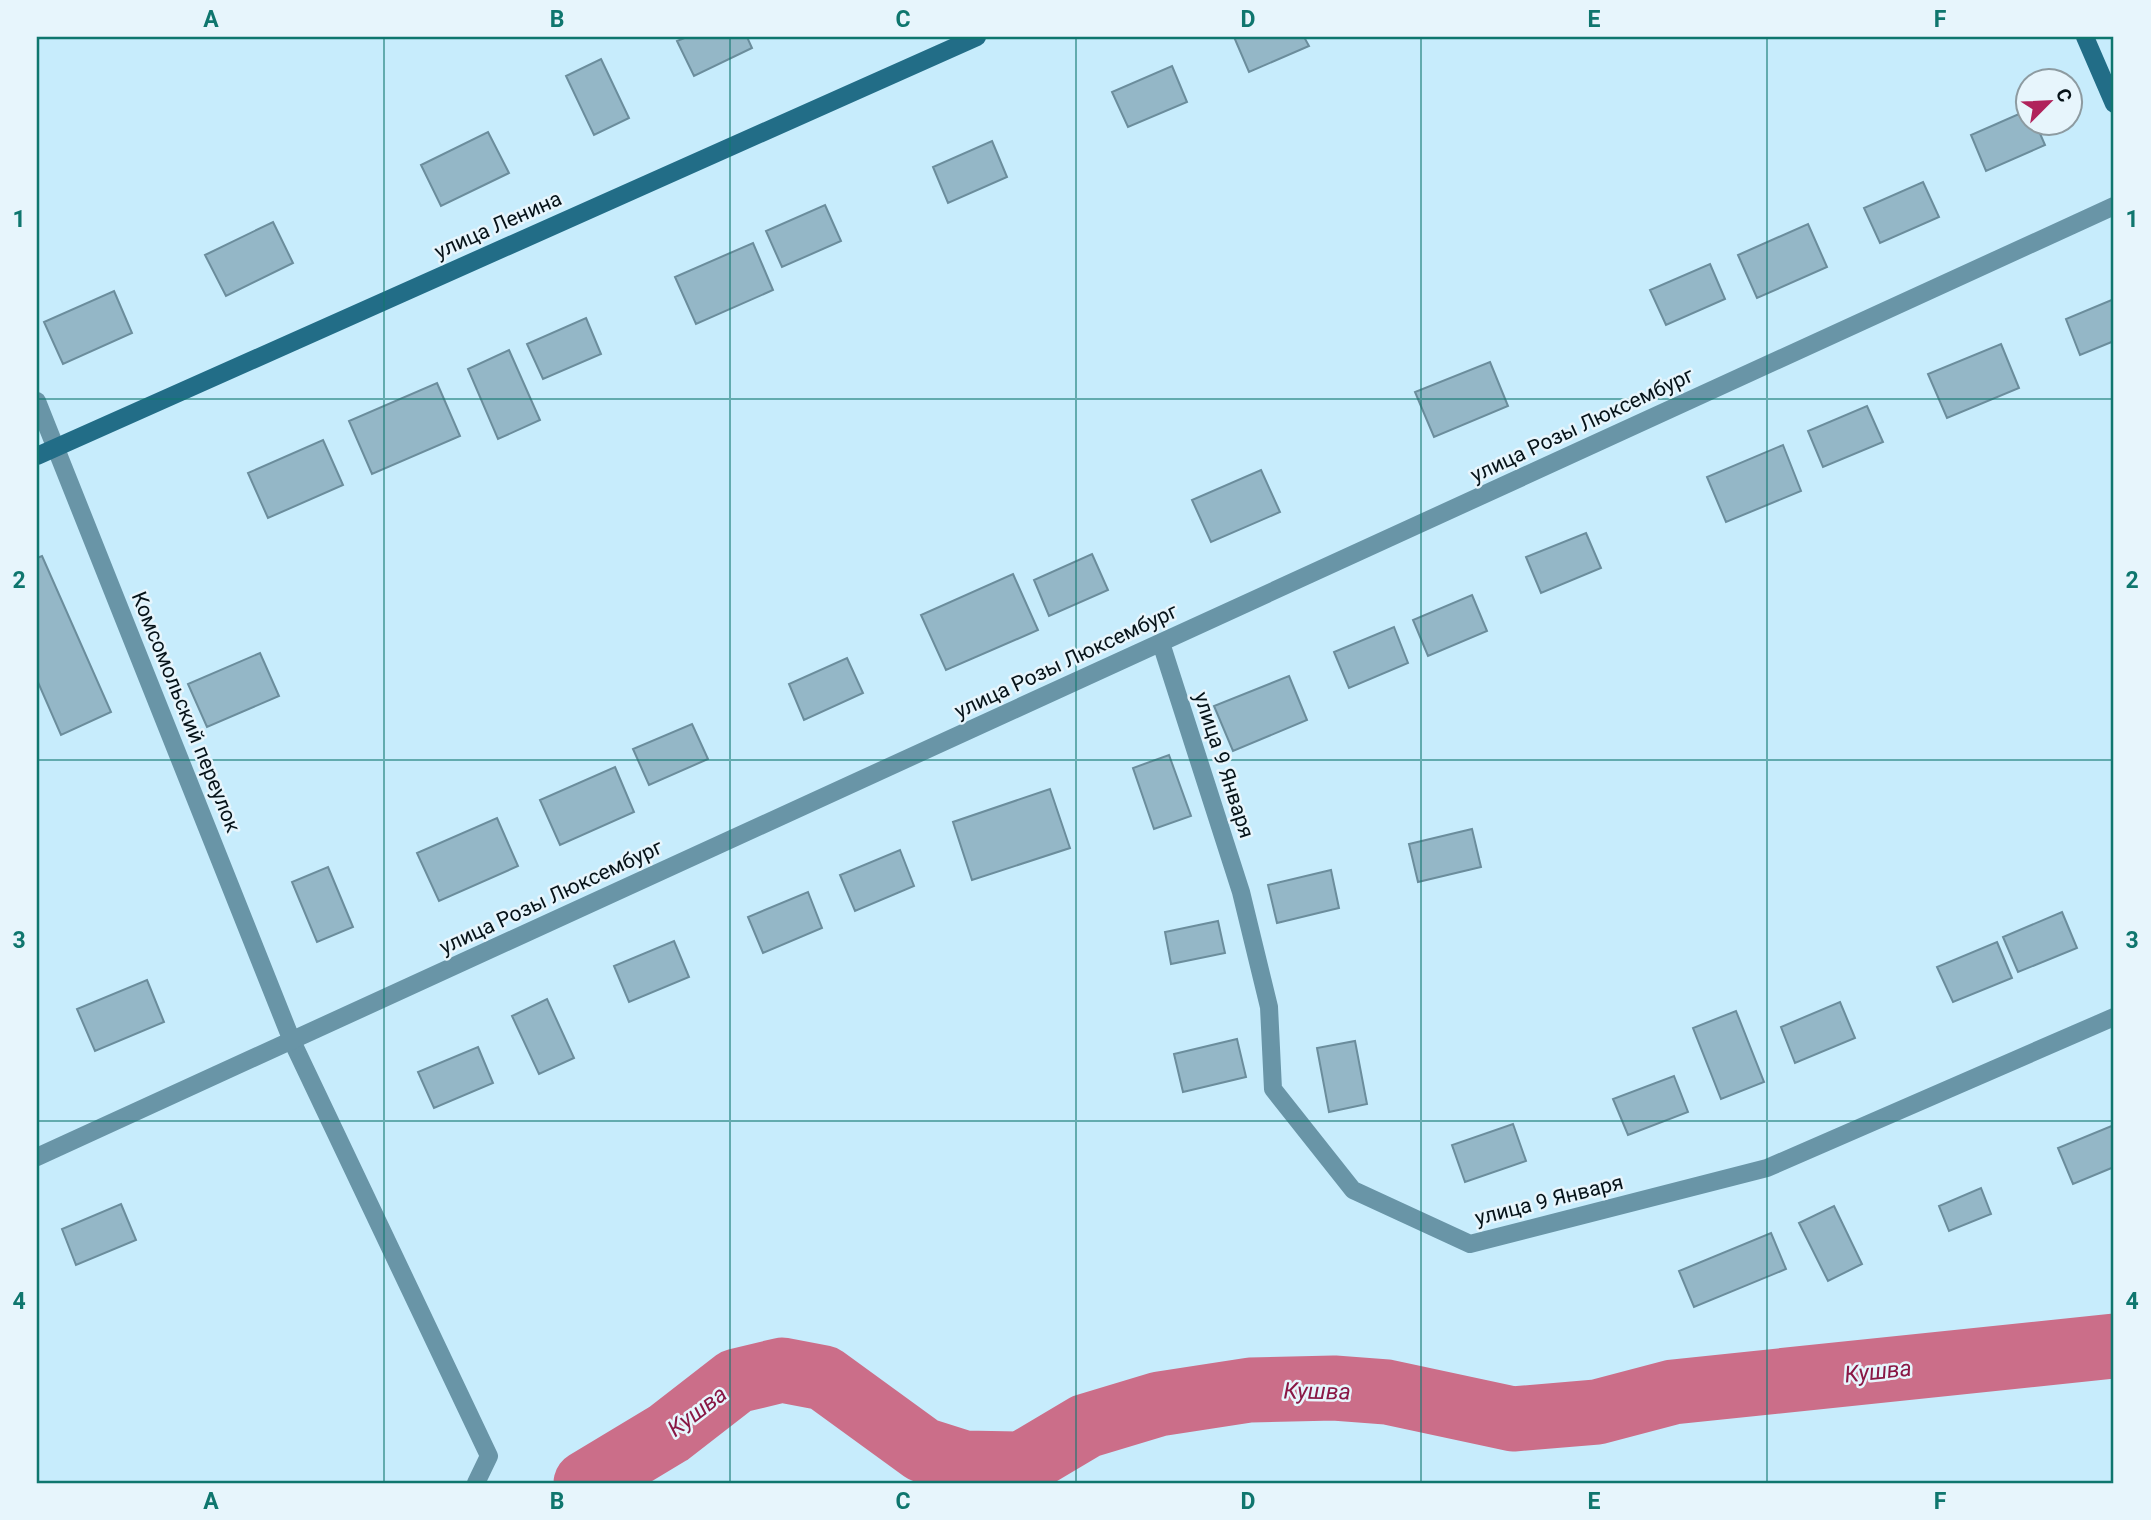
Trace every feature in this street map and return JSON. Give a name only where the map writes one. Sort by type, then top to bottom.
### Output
[{"type":"main road","name":"улица Ленина","points":[[37,456],[977,37]]},
{"type":"main road","points":[[2085,37],[2114,104]]},
{"type":"street","name":"улица Розы Люксембург","points":[[37,1157],[2114,206]]},
{"type":"street","name":"Комсомольский переулок","points":[[37,401],[292,1041],[489,1456],[476,1483]]},
{"type":"street","name":"улица 9 Января","points":[[1161,643],[1241,892],[1269,1007],[1273,1088],[1353,1190],[1470,1244],[1767,1168],[2114,1017]]},
{"type":"building","points":[[687,37],[747,37],[752,48],[694,76],[677,41]]},
{"type":"building","points":[[1234,37],[1304,37],[1309,46],[1249,72]]},
{"type":"building","points":[[601,59],[629,118],[594,135],[566,76]]},
{"type":"building","points":[[1172,66],[1187,102],[1128,127],[1112,92]]},
{"type":"building","points":[[2014,116],[2014,136],[2041,136],[2045,145],[1986,171],[1971,135]]},
{"type":"building","points":[[488,132],[509,173],[441,206],[421,165]]},
{"type":"building","points":[[992,141],[1007,177],[948,203],[933,167]]},
{"type":"building","points":[[1923,182],[1939,217],[1880,243],[1864,208]]},
{"type":"building","points":[[825,205],[841,241],[782,267],[766,231]]},
{"type":"building","points":[[273,222],[293,263],[226,296],[205,255]]},
{"type":"building","points":[[1808,224],[1827,267],[1757,298],[1738,255]]},
{"type":"building","points":[[753,243],[773,290],[696,324],[675,277]]},
{"type":"building","points":[[1710,264],[1725,299],[1666,325],[1650,290]]},
{"type":"building","points":[[114,291],[132,333],[63,364],[44,322]]},
{"type":"building","points":[[2114,299],[2114,341],[2080,355],[2066,319]]},
{"type":"building","points":[[586,318],[601,354],[543,379],[527,344]]},
{"type":"building","points":[[2001,344],[2019,388],[1947,418],[1928,374]]},
{"type":"building","points":[[509,350],[540,420],[498,439],[468,369]]},
{"type":"building","points":[[1490,362],[1508,406],[1434,437],[1415,392]]},
{"type":"building","points":[[437,383],[460,436],[372,474],[349,421]]},
{"type":"building","points":[[1867,406],[1883,442],[1823,467],[1808,431]]},
{"type":"building","points":[[323,440],[343,485],[268,518],[248,473]]},
{"type":"building","points":[[1783,445],[1801,491],[1726,522],[1707,477]]},
{"type":"building","points":[[1261,470],[1280,512],[1211,542],[1192,500]]},
{"type":"building","points":[[1586,533],[1601,568],[1541,593],[1526,557]]},
{"type":"building","points":[[1092,554],[1108,590],[1049,616],[1034,580]]},
{"type":"building","points":[[42,556],[111,712],[61,735],[37,680],[37,558]]},
{"type":"building","points":[[1013,574],[1038,630],[946,670],[921,615]]},
{"type":"building","points":[[1472,595],[1487,631],[1428,656],[1413,620]]},
{"type":"building","points":[[1394,627],[1408,663],[1349,688],[1334,652]]},
{"type":"building","points":[[260,653],[279,696],[207,727],[188,684]]},
{"type":"building","points":[[847,658],[863,693],[804,720],[789,684]]},
{"type":"building","points":[[1289,676],[1307,720],[1233,751],[1214,706]]},
{"type":"building","points":[[692,724],[708,759],[649,785],[633,749]]},
{"type":"building","points":[[1169,755],[1191,816],[1154,829],[1133,768]]},
{"type":"building","points":[[615,767],[634,812],[560,845],[540,800]]},
{"type":"building","points":[[1050,789],[1070,848],[972,880],[953,822]]},
{"type":"building","points":[[497,818],[518,866],[439,901],[417,853]]},
{"type":"building","points":[[1472,829],[1481,867],[1418,882],[1409,844]]},
{"type":"building","points":[[900,850],[914,886],[855,911],[840,875]]},
{"type":"building","points":[[328,867],[353,927],[317,942],[292,882]]},
{"type":"building","points":[[1331,870],[1339,908],[1277,923],[1268,885]]},
{"type":"building","points":[[808,892],[822,928],[763,953],[748,917]]},
{"type":"building","points":[[2062,912],[2077,948],[2018,972],[2003,937]]},
{"type":"building","points":[[1218,921],[1225,953],[1171,964],[1165,932]]},
{"type":"building","points":[[674,941],[689,977],[629,1002],[614,966]]},
{"type":"building","points":[[1997,942],[2012,978],[1953,1002],[1937,967]]},
{"type":"building","points":[[147,980],[164,1022],[95,1051],[77,1009]]},
{"type":"building","points":[[547,999],[574,1058],[539,1074],[512,1016]]},
{"type":"building","points":[[1840,1002],[1855,1038],[1795,1063],[1781,1027]]},
{"type":"building","points":[[1736,1011],[1764,1082],[1721,1099],[1693,1028]]},
{"type":"building","points":[[1237,1039],[1246,1077],[1183,1092],[1174,1054]]},
{"type":"building","points":[[1355,1041],[1367,1104],[1329,1112],[1317,1048]]},
{"type":"building","points":[[478,1047],[493,1083],[434,1108],[418,1072]]},
{"type":"building","points":[[1674,1076],[1688,1112],[1628,1135],[1613,1099]]},
{"type":"building","points":[[1513,1124],[1526,1161],[1465,1182],[1452,1145]]},
{"type":"building","points":[[2114,1125],[2114,1167],[2073,1184],[2058,1148]]},
{"type":"building","points":[[1981,1188],[1991,1214],[1949,1231],[1939,1206]]},
{"type":"building","points":[[121,1204],[136,1240],[76,1265],[62,1229]]},
{"type":"building","points":[[1834,1206],[1862,1264],[1828,1281],[1799,1223]]},
{"type":"building","points":[[1771,1233],[1786,1269],[1694,1307],[1679,1271]]},
{"type":"waterway","name":"Кушва","points":[[586,1483],[669,1433],[736,1381],[782,1370],[824,1378],[923,1450],[964,1463],[1022,1464],[1086,1426],[1159,1404],[1250,1390],[1334,1388],[1387,1392],[1513,1419],[1597,1412],[1673,1392],[2114,1346]]}]
